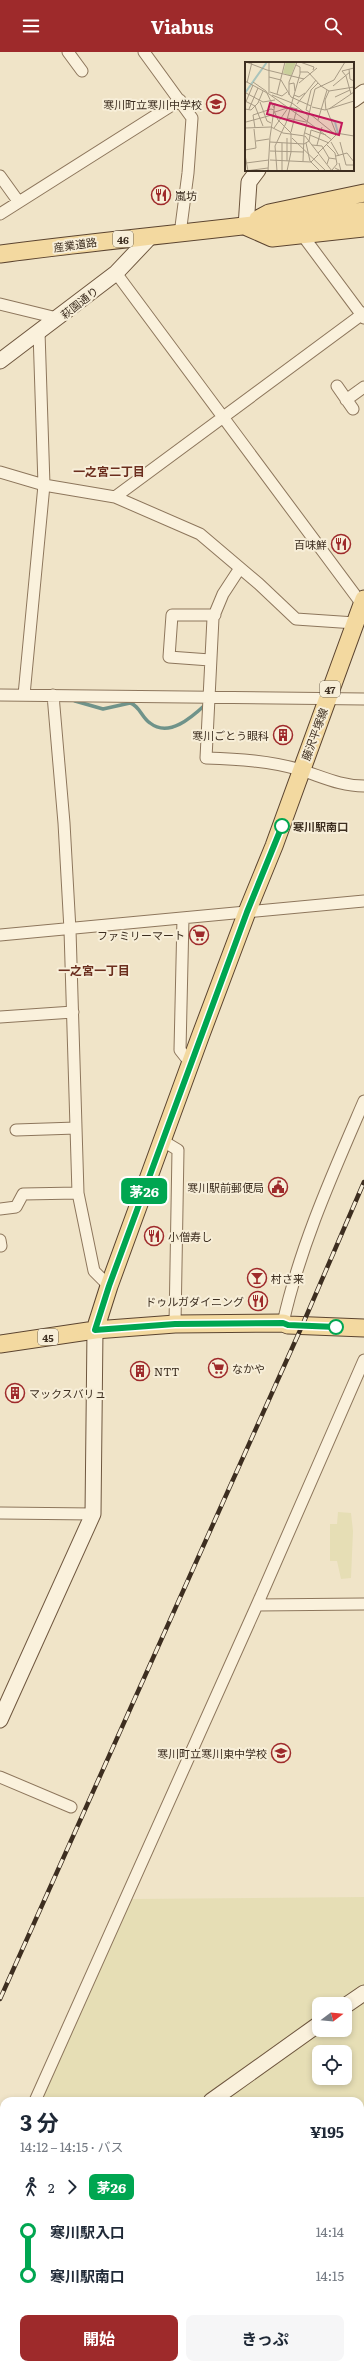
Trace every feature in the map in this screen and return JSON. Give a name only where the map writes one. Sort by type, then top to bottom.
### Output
[{"type":"main road","points":[[246,227],[269,213],[364,190]]},
{"type":"main road","name":"46","points":[[246,227],[364,211]]},
{"type":"main road","name":"産業道路","points":[[0,254],[151,236],[246,227]]},
{"type":"main road","points":[[246,227],[272,238],[303,236],[364,228]]},
{"type":"main road","name":"藤沢平塚線","points":[[300,775],[326,700],[363,603]]},
{"type":"main road","name":"47","points":[[95,1330],[109,1286],[247,912],[300,775]]},
{"type":"main road","name":"45","points":[[0,1344],[95,1330],[175,1324],[283,1323],[288,1325],[364,1328]]},
{"type":"street","points":[[68,52],[82,71]]},
{"type":"street","points":[[144,52],[192,118],[188,173],[180,234]]},
{"type":"street","points":[[354,99],[364,92]]},
{"type":"street","points":[[0,214],[18,201],[180,100]]},
{"type":"street","points":[[246,227],[249,182],[257,171]]},
{"type":"street","points":[[0,176],[18,201]]},
{"type":"street","name":"萩園通り","points":[[0,361],[116,273],[151,236]]},
{"type":"street","points":[[115,497],[223,416],[363,315],[303,236]]},
{"type":"street","points":[[116,273],[363,603]]},
{"type":"street","points":[[0,304],[58,318]]},
{"type":"street","points":[[24,695],[44,484],[39,332]]},
{"type":"street","points":[[337,386],[350,404],[364,387]]},
{"type":"street","points":[[0,472],[44,484],[115,497],[200,534],[296,619],[355,623]]},
{"type":"street","points":[[240,568],[223,594],[215,615],[210,660],[206,758],[262,761],[300,775],[348,786],[364,786]]},
{"type":"street","points":[[210,660],[169,657],[172,615],[215,615]]},
{"type":"street","points":[[0,695],[53,695],[208,702],[364,699]]},
{"type":"street","points":[[53,695],[64,823],[70,930],[78,1193],[94,1271],[109,1286]]},
{"type":"street","points":[[0,935],[70,930],[364,901]]},
{"type":"street","points":[[183,918],[180,1050],[191,1064]]},
{"type":"street","points":[[0,1017],[73,1012]]},
{"type":"street","points":[[283,1323],[302,1259],[333,1173],[364,1101]]},
{"type":"street","points":[[16,1130],[76,1128]]},
{"type":"street","points":[[163,1141],[178,1150],[175,1324]]},
{"type":"street","points":[[0,1209],[16,1207],[23,1194],[78,1193]]},
{"type":"street","points":[[0,1720],[92,1514],[95,1330]]},
{"type":"street","points":[[37,2097],[257,1606],[364,1360]]},
{"type":"street","points":[[0,1513],[92,1514]]},
{"type":"street","points":[[257,1606],[364,1604]]},
{"type":"street","points":[[0,1777],[71,1807]]},
{"type":"street","points":[[352,2001],[364,1992]]},
{"type":"street","points":[[217,2097],[312,2029]]},
{"type":"shaded area","points":[[338,1512],[351,1513],[353,1531],[351,1578],[341,1579],[337,1561],[330,1561],[330,1524],[337,1524]]},
{"type":"shaded area","points":[[364,1897],[364,2097],[42,2097],[131,1899]]},
{"type":"waterway","points":[[75,701],[103,709],[130,703],[136,706],[147,721],[157,727],[165,728],[172,727],[187,720],[205,705]]},
{"type":"railway","points":[[0,1999],[302,1326],[364,1182]]},
{"type":"bus line","name":"茅26","points":[[282,826],[241,926],[109,1286],[95,1330],[175,1324],[283,1323],[288,1325],[336,1327]]},
{"type":"place","name":"寒川町立寒川中学校","points":[[216,104]]},
{"type":"place","name":"嵐坊","points":[[161,195]]},
{"type":"place","name":"百味鮮","points":[[341,544]]},
{"type":"place","name":"寒川ごとう眼科","points":[[283,735]]},
{"type":"place","name":"寒川駅南口","points":[[282,826]]},
{"type":"place","name":"ファミリーマート","points":[[199,935]]},
{"type":"place","name":"寒川駅前郵便局","points":[[278,1187]]},
{"type":"place","name":"小僧寿し","points":[[154,1236]]},
{"type":"place","name":"村さ来","points":[[257,1278]]},
{"type":"place","name":"ドゥルガダイニング","points":[[258,1301]]},
{"type":"place","name":"なかや","points":[[218,1368]]},
{"type":"place","name":"NTT","points":[[140,1371]]},
{"type":"place","name":"マックスバリュ","points":[[15,1393]]},
{"type":"place","name":"寒川町立寒川東中学校","points":[[281,1753]]},
{"type":"district","name":"一之宮二丁目","points":[[109,471]]},
{"type":"district","name":"一之宮一丁目","points":[[94,970]]}]
